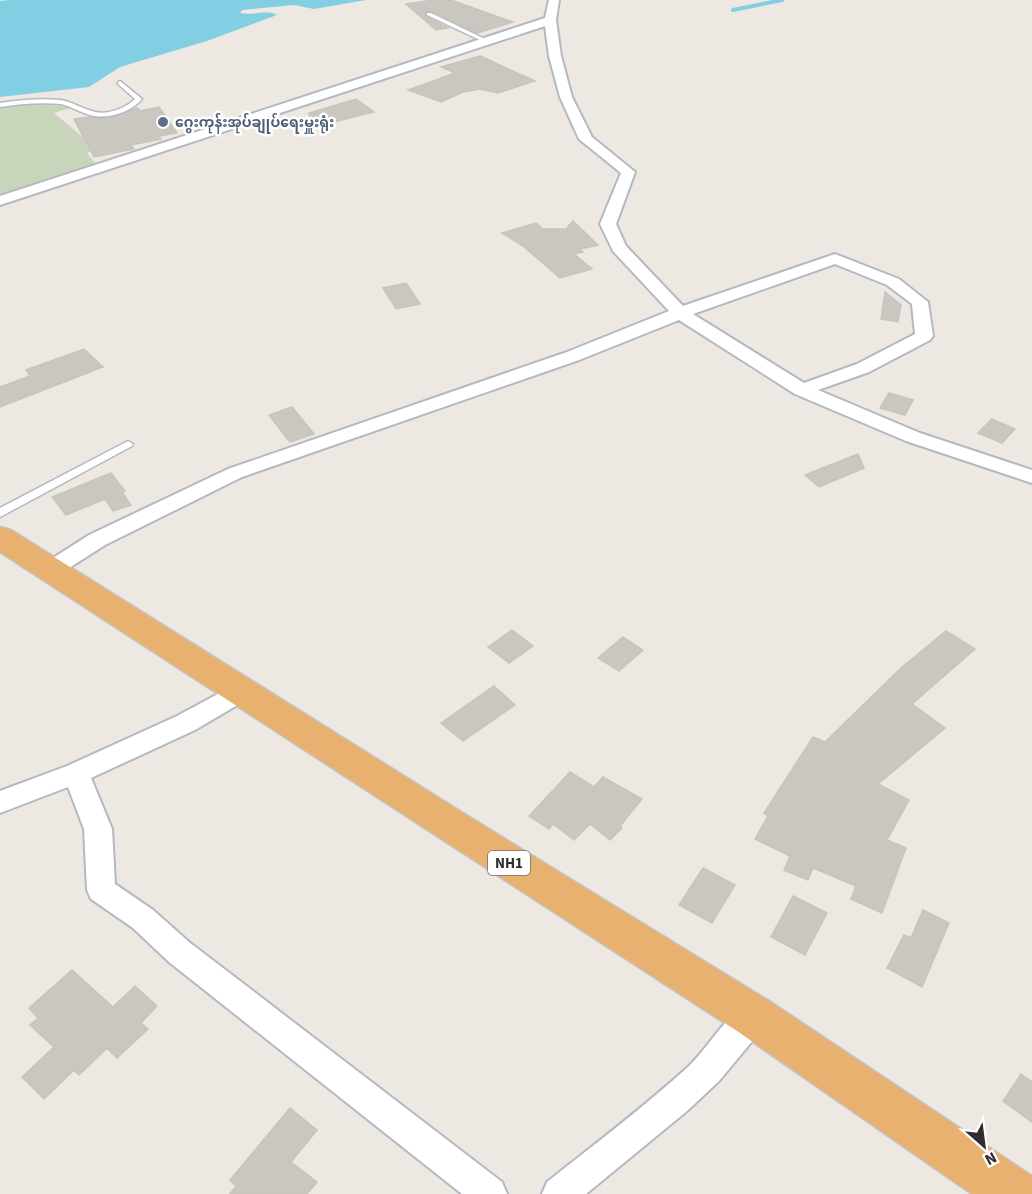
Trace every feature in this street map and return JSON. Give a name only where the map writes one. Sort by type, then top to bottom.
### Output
[{"type":"highway","name":"NH1","points":[[0,537],[242,690],[457,830],[753,1016],[1015,1194]]},
{"type":"street","points":[[554,0],[550,20],[555,56],[566,97],[586,139],[628,172],[608,224],[619,248],[680,313],[802,390],[913,437],[1032,477]]},
{"type":"street","points":[[0,201],[550,20]]},
{"type":"street","points":[[50,570],[97,540],[235,473],[573,356],[680,313],[835,259],[893,282],[920,302],[924,336],[863,368],[802,390]]},
{"type":"street","points":[[0,802],[76,772],[186,723],[242,690]]},
{"type":"street","points":[[76,772],[98,829],[101,890],[143,919],[178,952],[216,979],[422,1143],[490,1194]]},
{"type":"street","points":[[559,1194],[676,1100],[708,1070],[753,1016]]},
{"type":"lane","points":[[429,14],[488,42]]},
{"type":"lane","points":[[0,105],[54,101],[82,106],[86,112],[96,114],[116,111],[134,105],[139,99],[120,83]]},
{"type":"lane","points":[[0,513],[128,444]]},
{"type":"green space","points":[[45,102],[70,108],[54,113],[97,149],[87,153],[96,164],[0,197],[0,107]]},
{"type":"water","points":[[366,0],[314,9],[294,5],[242,10],[240,13],[277,15],[207,41],[120,67],[89,87],[0,97],[0,1]]},
{"type":"building","points":[[451,0],[513,22],[477,33],[432,11],[425,11],[426,17],[448,28],[436,30],[406,4]]},
{"type":"building","points":[[480,56],[535,81],[498,93],[480,89],[463,92],[441,102],[408,90],[455,73],[441,67]]},
{"type":"building","points":[[356,99],[374,112],[313,127],[309,113]]},
{"type":"building","points":[[159,107],[177,133],[131,145],[134,149],[94,157],[74,119],[110,118],[133,109],[138,108],[140,111]]},
{"type":"building","points":[[573,221],[598,245],[580,249],[583,252],[574,254],[592,269],[560,278],[523,246],[502,233],[536,223],[543,229],[566,229]]},
{"type":"building","points":[[406,283],[420,304],[396,309],[383,288]]},
{"type":"building","points":[[885,292],[901,305],[898,322],[881,319]]},
{"type":"building","points":[[84,349],[103,367],[0,407],[0,387],[30,376],[26,370]]},
{"type":"building","points":[[889,393],[913,400],[905,415],[880,408]]},
{"type":"building","points":[[292,407],[314,434],[290,442],[269,415]]},
{"type":"building","points":[[992,419],[1015,429],[1002,443],[978,433]]},
{"type":"building","points":[[858,454],[864,468],[819,487],[805,475]]},
{"type":"building","points":[[111,473],[125,491],[122,492],[131,505],[113,511],[105,499],[66,515],[52,497]]},
{"type":"building","points":[[512,630],[533,646],[509,663],[488,647]]},
{"type":"building","points":[[946,631],[975,649],[912,704],[945,728],[878,784],[909,800],[887,840],[906,848],[882,913],[851,899],[856,886],[813,868],[808,880],[784,870],[790,856],[755,839],[768,816],[764,813],[813,737],[825,742],[901,668]]},
{"type":"building","points":[[623,637],[643,650],[619,671],[598,658]]},
{"type":"building","points":[[494,686],[515,705],[463,741],[441,723]]},
{"type":"building","points":[[570,772],[594,787],[603,777],[642,799],[620,826],[622,828],[610,840],[590,824],[574,840],[553,824],[549,829],[529,816]]},
{"type":"building","points":[[703,868],[735,885],[712,923],[679,905]]},
{"type":"building","points":[[793,896],[827,913],[805,955],[771,937]]},
{"type":"building","points":[[923,910],[949,923],[922,987],[887,968],[904,935],[911,938]]},
{"type":"building","points":[[72,970],[113,1007],[135,986],[157,1006],[141,1023],[148,1029],[117,1058],[107,1048],[79,1075],[74,1070],[44,1099],[22,1077],[54,1047],[30,1025],[38,1018],[29,1008]]},
{"type":"building","points":[[1021,1074],[1032,1082],[1032,1122],[1003,1101]]},
{"type":"building","points":[[290,1108],[317,1130],[291,1162],[317,1182],[307,1194],[230,1194],[236,1186],[230,1180]]},
{"type":"waterway","points":[[733,10],[782,0]]},
{"type":"place","name":"ဂွေးကုန်းအုပ်ချုပ်ရေးမှူးရုံး","points":[[163,122]]}]
